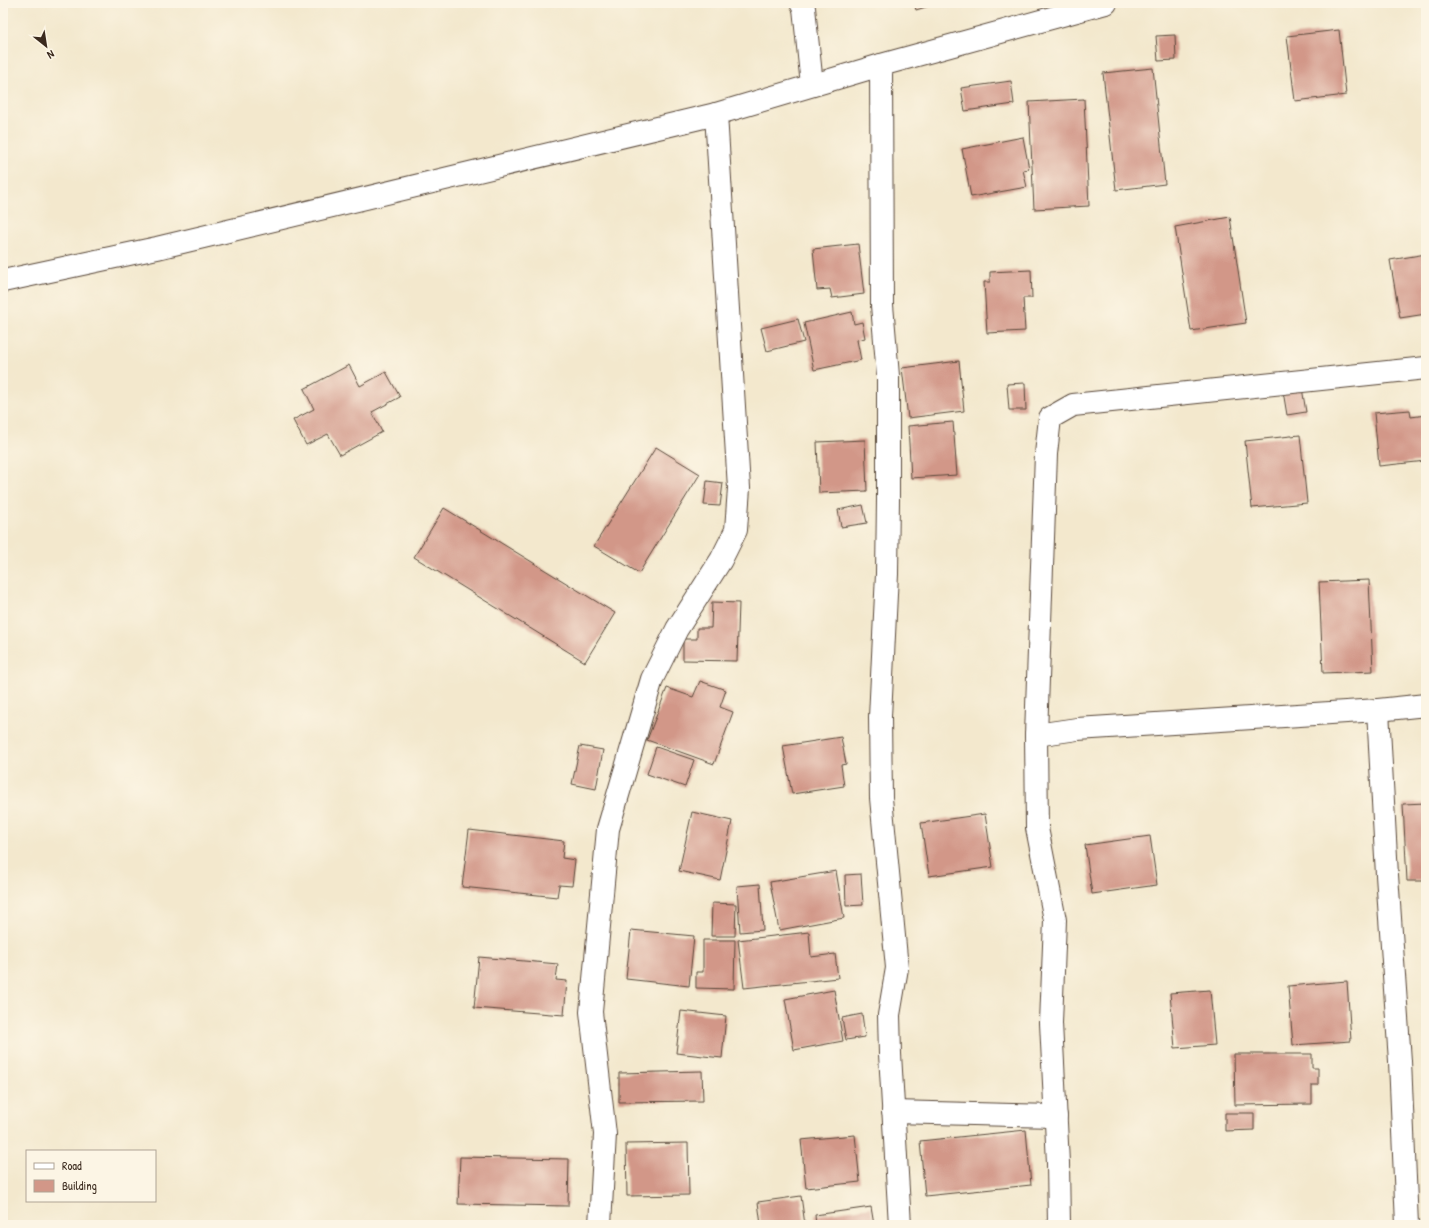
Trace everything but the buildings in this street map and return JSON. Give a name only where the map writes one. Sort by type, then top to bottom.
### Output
[{"type":"street","points":[[801,3],[804,8],[812,85]]},
{"type":"street","points":[[3,281],[164,247],[716,114],[881,65],[1106,3]]},
{"type":"street","points":[[881,65],[882,305],[888,376],[888,500],[887,574],[880,709],[880,739],[881,798],[897,968],[889,1015],[900,1225]]},
{"type":"street","points":[[600,1225],[606,1134],[591,1012],[608,829],[652,679],[677,629],[721,560],[736,530],[739,488],[716,114]]},
{"type":"street","points":[[1059,1225],[1056,1116],[1051,1023],[1055,920],[1037,828],[1036,735],[1046,454],[1050,418],[1073,405],[1426,368]]},
{"type":"street","points":[[1036,735],[1078,729],[1378,710],[1426,705]]},
{"type":"street","points":[[1378,710],[1387,875],[1400,1061],[1407,1225]]},
{"type":"street","points":[[893,1112],[1056,1116]]}]
